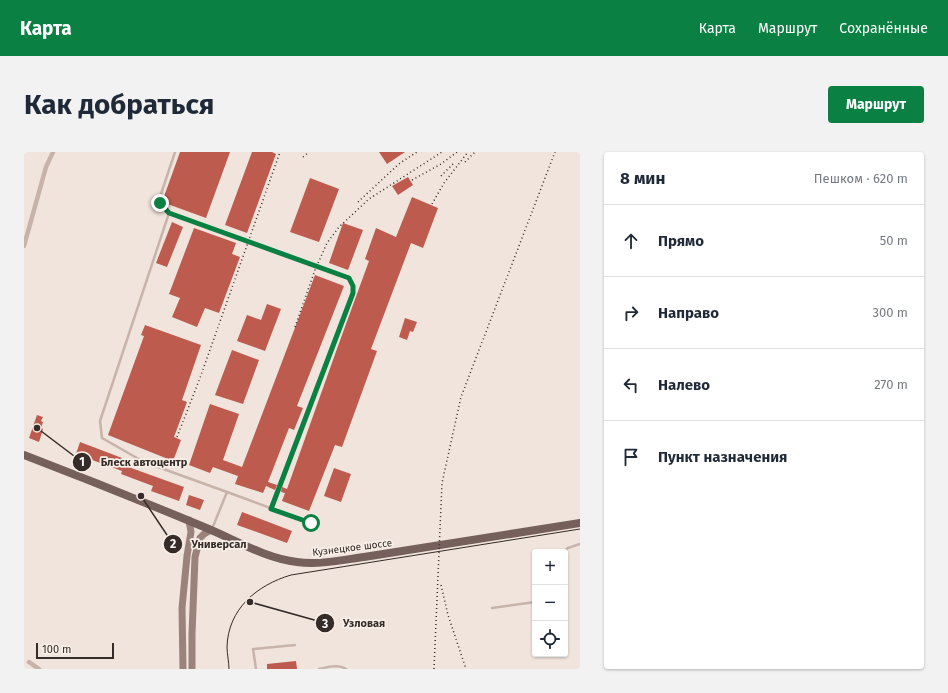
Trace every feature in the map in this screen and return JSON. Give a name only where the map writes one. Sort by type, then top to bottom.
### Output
[{"type":"main road","name":"Кузнецкое шоссе","points":[[24,455],[151,504],[259,551],[298,562],[320,562],[364,557],[580,523]]},
{"type":"main road","points":[[183,669],[182,608],[186,556],[191,532],[189,520]]},
{"type":"main road","points":[[192,669],[194,557],[200,538],[211,530]]},
{"type":"street","points":[[24,246],[46,167],[53,152]]},
{"type":"street","points":[[28,662],[39,669]]},
{"type":"lane","points":[[175,152],[159,200],[169,213],[349,278],[353,286],[353,293],[271,509]]},
{"type":"lane","points":[[169,213],[100,421],[102,438],[144,462],[311,523]]},
{"type":"lane","points":[[211,530],[227,492]]},
{"type":"lane","points":[[567,549],[580,544]]},
{"type":"lane","points":[[492,608],[532,602]]},
{"type":"lane","points":[[256,669],[253,649],[294,645]]},
{"type":"lane","points":[[319,669],[343,667],[346,669]]},
{"type":"building","points":[[180,152],[230,152],[206,218],[162,202]]},
{"type":"building","points":[[252,152],[272,152],[276,154],[247,233],[225,225]]},
{"type":"building","points":[[379,152],[405,152],[387,164]]},
{"type":"building","points":[[408,177],[413,185],[398,195],[392,186]]},
{"type":"building","points":[[310,178],[339,189],[319,242],[290,232]]},
{"type":"building","points":[[412,197],[438,208],[423,248],[411,243],[371,349],[377,351],[342,447],[335,445],[309,511],[282,501],[285,493],[281,492],[282,487],[287,489],[369,261],[365,259],[376,228],[396,237]]},
{"type":"building","points":[[172,222],[183,227],[167,267],[156,263]]},
{"type":"building","points":[[343,223],[363,230],[348,270],[329,263]]},
{"type":"building","points":[[194,228],[236,243],[232,254],[240,257],[219,313],[205,308],[197,327],[172,317],[180,298],[169,294]]},
{"type":"building","points":[[315,275],[344,286],[297,406],[303,408],[294,430],[289,428],[268,482],[277,485],[275,490],[266,486],[263,493],[235,484],[238,476],[213,467],[210,473],[189,465],[210,404],[239,414],[223,460],[242,467]]},
{"type":"building","points":[[267,304],[281,309],[265,351],[237,341],[247,315],[261,320]]},
{"type":"building","points":[[405,318],[417,322],[413,332],[410,331],[407,340],[399,337]]},
{"type":"building","points":[[145,325],[201,345],[182,400],[187,402],[174,437],[181,440],[173,461],[108,435],[144,336],[141,335]]},
{"type":"building","points":[[232,350],[259,360],[243,404],[215,395]]},
{"type":"building","points":[[37,415],[43,417],[41,421],[43,422],[41,428],[43,429],[39,442],[29,438]]},
{"type":"building","points":[[80,442],[122,458],[120,464],[184,487],[179,501],[151,491],[153,486],[121,474],[122,471],[76,454]]},
{"type":"building","points":[[334,468],[351,474],[341,502],[324,496]]},
{"type":"building","points":[[189,495],[204,500],[200,510],[186,505]]},
{"type":"building","points":[[242,512],[292,531],[287,543],[237,525]]},
{"type":"building","points":[[296,661],[297,669],[267,669],[267,664]]},
{"type":"tram line","points":[[229,669],[227,647],[229,633],[239,610],[256,592],[279,579],[291,575],[580,529]]},
{"type":"railway","points":[[177,437],[200,378],[280,152]]},
{"type":"railway","points":[[303,157],[309,152]]},
{"type":"railway","points":[[358,202],[400,163],[417,152]]},
{"type":"railway","points":[[295,327],[315,270],[327,243],[339,227],[369,199],[442,152]]},
{"type":"railway","points":[[412,180],[441,164],[457,152]]},
{"type":"railway","points":[[432,204],[444,183],[468,152]]},
{"type":"railway","points":[[465,162],[475,152]]},
{"type":"railway","points":[[434,669],[442,483],[461,397],[555,152]]},
{"type":"railway","points":[[441,176],[454,163]]},
{"type":"railway","points":[[441,585],[448,615],[466,669]]},
{"type":"place","name":"Блеск автоцентр","points":[[37,428]]},
{"type":"place","name":"Универсал","points":[[141,496]]},
{"type":"place","name":"Узловая","points":[[250,602]]},
{"type":"route","points":[[160,203],[169,213],[349,278],[353,286],[353,293],[271,509],[311,523]]}]
